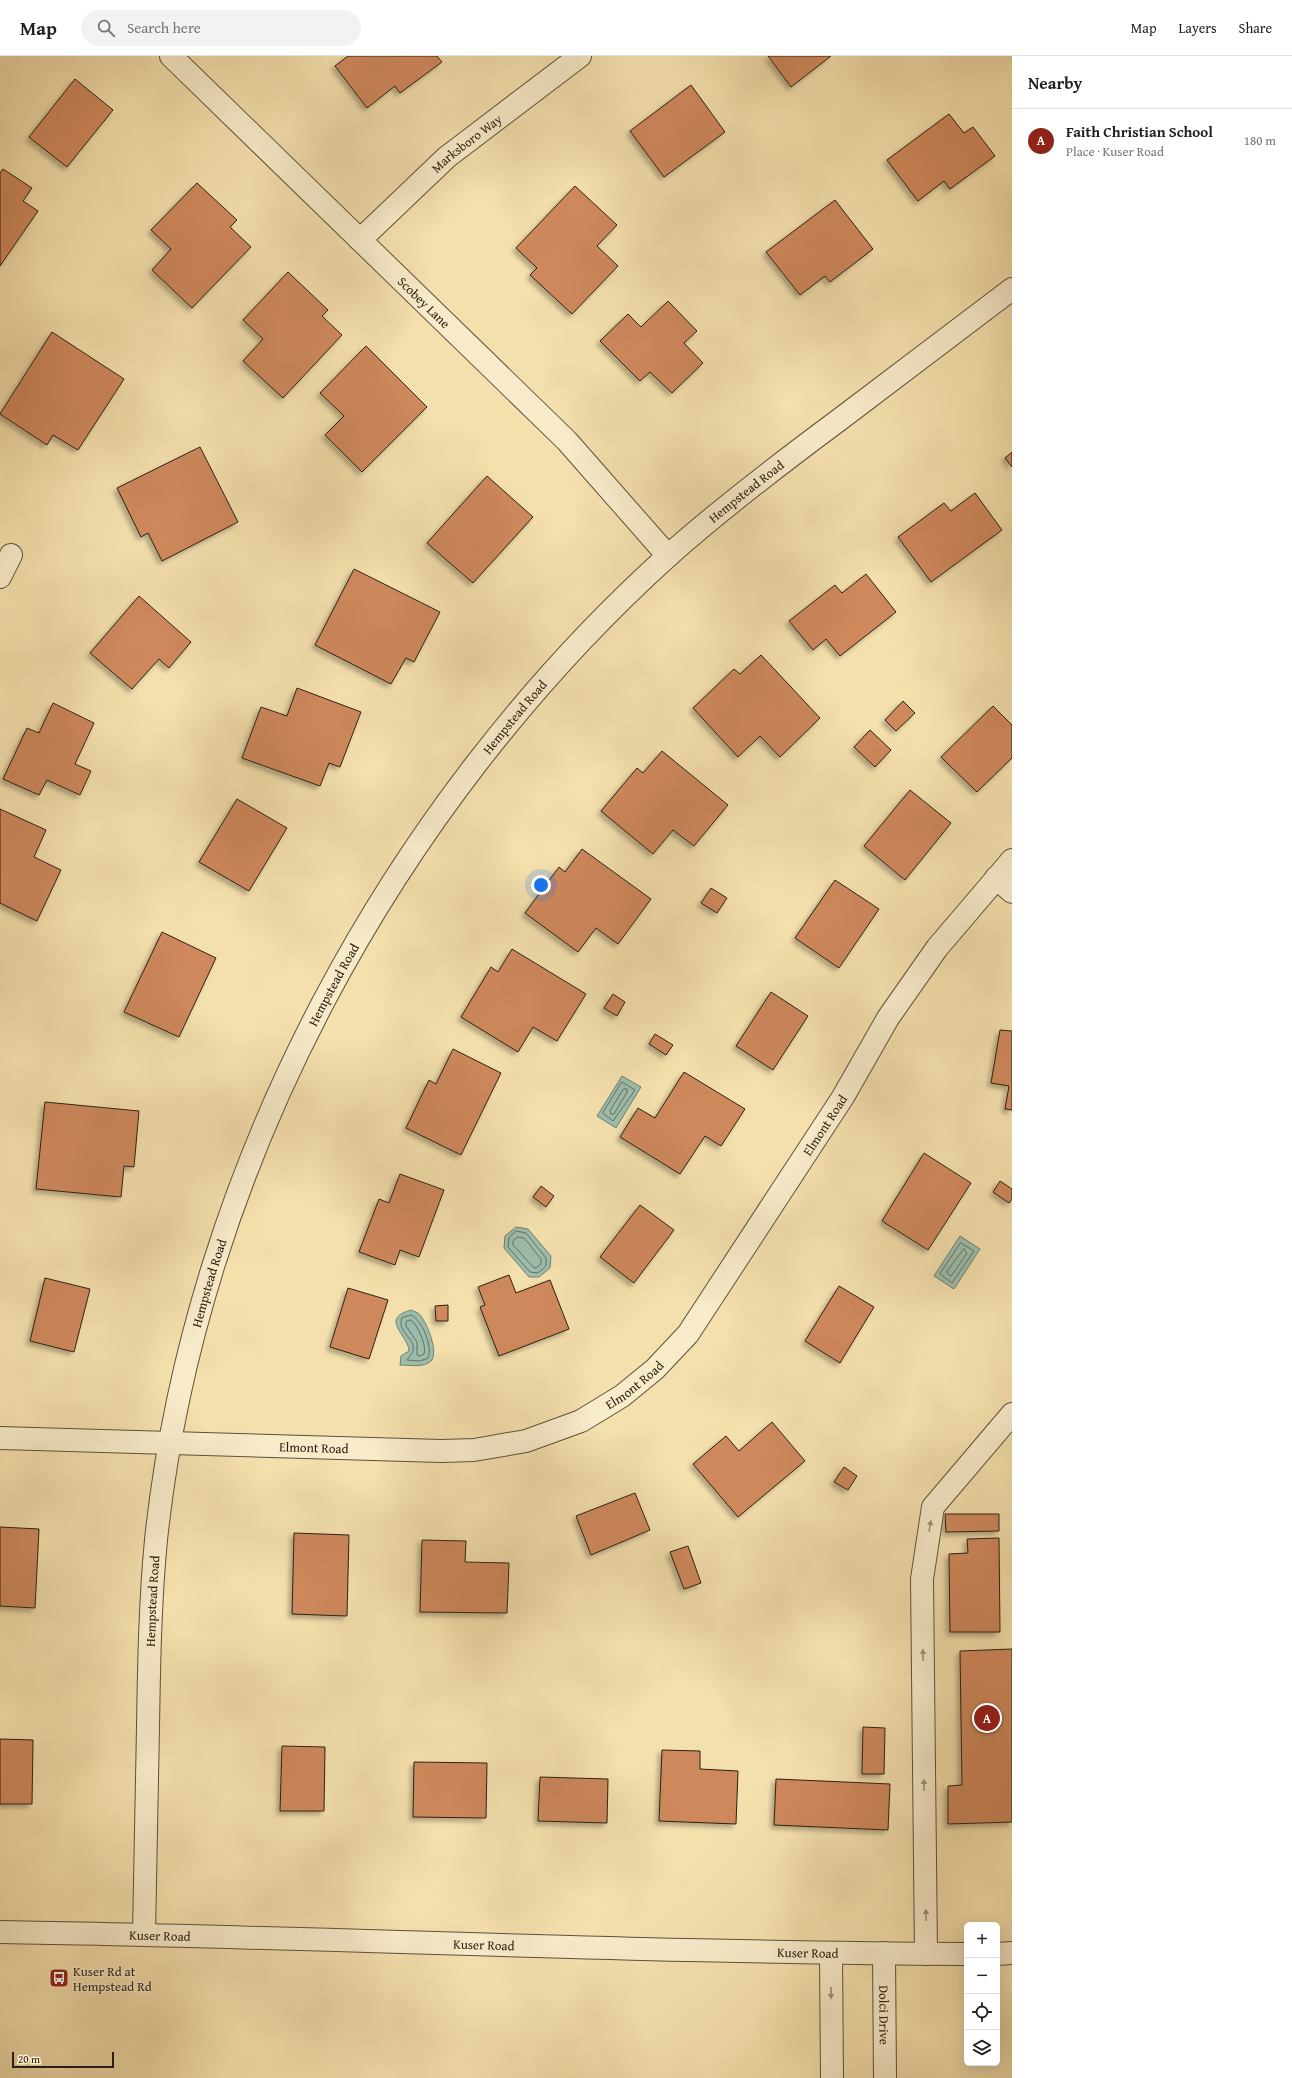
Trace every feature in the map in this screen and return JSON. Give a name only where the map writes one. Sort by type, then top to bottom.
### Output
[{"type":"street","name":"Scobey Lane","points":[[171,56],[567,441],[668,556]]},
{"type":"street","name":"Marksboro Way","points":[[360,240],[447,156],[580,56]]},
{"type":"street","name":"Hempstead Road","points":[[144,1934],[149,1639],[156,1540],[170,1443],[204,1296],[235,1201],[278,1094],[329,991],[387,893],[451,798],[522,708],[598,624],[668,556],[746,490],[1012,289]]},
{"type":"street","points":[[0,577],[11,555]]},
{"type":"street","name":"Elmont Road","points":[[0,1438],[442,1451],[474,1450],[526,1441],[581,1421],[622,1396],[655,1369],[688,1334],[843,1097],[888,1018],[937,948],[1012,860]]},
{"type":"street","points":[[996,878],[1012,892]]},
{"type":"street","points":[[926,1954],[923,1572],[933,1507],[1012,1414]]},
{"type":"street","name":"Kuser Road","points":[[0,1932],[144,1934],[831,1954],[964,1954]]},
{"type":"street","name":"Dolci Drive","points":[[884,1953],[885,2078]]},
{"type":"street","points":[[1000,1954],[1012,1953]]},
{"type":"street","points":[[831,1954],[832,2078]]},
{"type":"water","points":[[622,1076],[641,1087],[616,1128],[597,1116]]},
{"type":"water","points":[[516,1227],[528,1229],[551,1256],[550,1268],[539,1277],[529,1277],[504,1248],[505,1236]]},
{"type":"water","points":[[960,1236],[980,1249],[954,1289],[934,1276]]},
{"type":"water","points":[[412,1310],[419,1314],[426,1324],[433,1345],[433,1357],[431,1361],[424,1365],[400,1365],[401,1356],[409,1351],[408,1345],[396,1323],[397,1318],[402,1313]]},
{"type":"building","points":[[348,56],[437,56],[442,62],[400,93],[395,86],[367,108],[335,66]]},
{"type":"building","points":[[768,56],[831,56],[791,87]]},
{"type":"building","points":[[75,79],[113,110],[67,167],[29,137]]},
{"type":"building","points":[[691,85],[725,132],[664,177],[630,131]]},
{"type":"building","points":[[949,114],[964,133],[973,127],[995,156],[950,189],[944,181],[918,201],[887,160]]},
{"type":"building","points":[[3,169],[32,188],[23,201],[38,211],[0,266],[0,173]]},
{"type":"building","points":[[197,183],[237,220],[230,227],[251,247],[192,308],[152,270],[171,249],[151,230]]},
{"type":"building","points":[[575,186],[617,225],[597,246],[618,266],[572,314],[530,275],[537,268],[516,248]]},
{"type":"building","points":[[835,200],[873,249],[830,282],[825,276],[800,295],[766,252]]},
{"type":"building","points":[[288,272],[328,310],[322,316],[342,335],[283,398],[243,361],[263,339],[243,320]]},
{"type":"building","points":[[668,301],[697,331],[684,343],[703,363],[672,393],[650,372],[640,381],[600,341],[628,314],[641,327]]},
{"type":"building","points":[[52,332],[124,379],[78,450],[53,435],[47,445],[0,414]]},
{"type":"building","points":[[366,346],[427,407],[362,472],[325,435],[344,416],[320,393]]},
{"type":"building","points":[[200,447],[238,522],[162,561],[148,533],[141,537],[117,488]]},
{"type":"building","points":[[1012,452],[1012,467],[1005,458]]},
{"type":"building","points":[[487,476],[533,517],[473,583],[427,543]]},
{"type":"building","points":[[975,493],[1002,530],[931,582],[898,537],[944,503],[951,511]]},
{"type":"building","points":[[354,569],[440,612],[414,662],[406,658],[391,684],[315,645]]},
{"type":"building","points":[[866,574],[896,612],[840,656],[826,639],[813,650],[789,621],[835,585],[842,593]]},
{"type":"building","points":[[139,596],[191,642],[169,668],[159,659],[132,689],[90,653]]},
{"type":"building","points":[[761,655],[820,718],[780,757],[760,736],[738,757],[693,708],[734,669],[740,674]]},
{"type":"building","points":[[297,688],[361,712],[340,767],[329,763],[320,786],[242,758],[261,707],[287,716]]},
{"type":"building","points":[[903,701],[915,713],[896,731],[885,720]]},
{"type":"building","points":[[53,703],[94,723],[75,764],[91,771],[80,795],[47,780],[39,795],[3,779],[27,728],[39,733]]},
{"type":"building","points":[[993,706],[1012,725],[1012,758],[977,792],[941,757]]},
{"type":"building","points":[[870,730],[891,750],[875,767],[854,747]]},
{"type":"building","points":[[662,751],[728,805],[694,846],[673,830],[653,854],[601,811],[637,768],[643,773]]},
{"type":"building","points":[[910,790],[951,823],[905,880],[864,846]]},
{"type":"building","points":[[237,799],[287,828],[249,891],[199,862]]},
{"type":"building","points":[[0,809],[46,830],[34,857],[61,870],[37,921],[0,903]]},
{"type":"building","points":[[582,849],[651,899],[618,944],[596,928],[578,952],[525,913],[559,867],[565,872]]},
{"type":"building","points":[[835,880],[879,909],[839,968],[795,938]]},
{"type":"building","points":[[711,888],[727,898],[717,913],[701,903]]},
{"type":"building","points":[[162,932],[216,958],[179,1037],[124,1012]]},
{"type":"building","points":[[512,949],[586,994],[557,1041],[533,1027],[518,1052],[461,1017],[491,967],[498,972]]},
{"type":"building","points":[[771,992],[808,1016],[773,1070],[736,1046]]},
{"type":"building","points":[[613,994],[625,1002],[617,1016],[604,1008]]},
{"type":"building","points":[[1000,1030],[1012,1031],[1012,1110],[1005,1109],[1009,1086],[991,1083]]},
{"type":"building","points":[[655,1034],[673,1045],[666,1055],[649,1044]]},
{"type":"building","points":[[453,1049],[501,1073],[461,1155],[406,1128],[429,1080],[436,1084]]},
{"type":"building","points":[[684,1072],[745,1109],[721,1146],[705,1136],[680,1174],[620,1137],[638,1108],[655,1118]]},
{"type":"building","points":[[45,1102],[139,1111],[134,1167],[124,1166],[121,1197],[36,1189]]},
{"type":"building","points":[[924,1153],[971,1183],[928,1250],[882,1221]]},
{"type":"building","points":[[400,1174],[444,1190],[419,1257],[400,1250],[395,1265],[359,1252],[379,1199],[389,1203]]},
{"type":"building","points":[[1000,1181],[1012,1189],[1012,1199],[1009,1203],[993,1192]]},
{"type":"building","points":[[541,1186],[554,1196],[546,1207],[533,1197]]},
{"type":"building","points":[[640,1205],[674,1230],[634,1283],[600,1257]]},
{"type":"building","points":[[509,1275],[516,1293],[550,1280],[569,1329],[499,1356],[480,1307],[485,1305],[478,1287]]},
{"type":"building","points":[[45,1278],[90,1289],[74,1352],[30,1341]]},
{"type":"building","points":[[839,1286],[874,1307],[840,1363],[805,1341]]},
{"type":"building","points":[[348,1288],[388,1300],[369,1359],[330,1347]]},
{"type":"building","points":[[448,1305],[448,1321],[436,1321],[435,1306]]},
{"type":"building","points":[[772,1422],[805,1461],[738,1517],[693,1464],[726,1436],[739,1451]]},
{"type":"building","points":[[844,1467],[857,1476],[848,1490],[834,1482]]},
{"type":"building","points":[[635,1493],[650,1530],[591,1555],[576,1516]]},
{"type":"building","points":[[945,1514],[999,1514],[999,1531],[946,1532]]},
{"type":"building","points":[[0,1527],[39,1529],[35,1608],[0,1606]]},
{"type":"building","points":[[294,1533],[349,1535],[347,1616],[292,1614]]},
{"type":"building","points":[[999,1538],[1000,1632],[950,1632],[949,1554],[968,1553],[967,1539]]},
{"type":"building","points":[[422,1540],[466,1541],[465,1562],[509,1563],[507,1613],[420,1612]]},
{"type":"building","points":[[688,1546],[701,1583],[684,1589],[670,1552]]},
{"type":"building","points":[[1012,1649],[1012,1822],[948,1824],[948,1786],[962,1785],[960,1651]]},
{"type":"building","points":[[863,1727],[885,1728],[884,1774],[862,1774]]},
{"type":"building","points":[[0,1739],[33,1740],[32,1804],[0,1804]]},
{"type":"building","points":[[282,1746],[325,1747],[324,1811],[280,1811]]},
{"type":"building","points":[[662,1750],[700,1751],[700,1769],[738,1771],[736,1824],[659,1821]]},
{"type":"building","points":[[414,1762],[487,1763],[486,1818],[413,1817]]},
{"type":"building","points":[[540,1777],[608,1779],[607,1823],[538,1821]]},
{"type":"building","points":[[776,1779],[890,1784],[888,1830],[774,1825]]},
{"type":"place","name":"Faith Christian School","points":[[987,1718]]},
{"type":"place","name":"Kuser Rd at Hempstead Rd","points":[[59,1978]]}]
